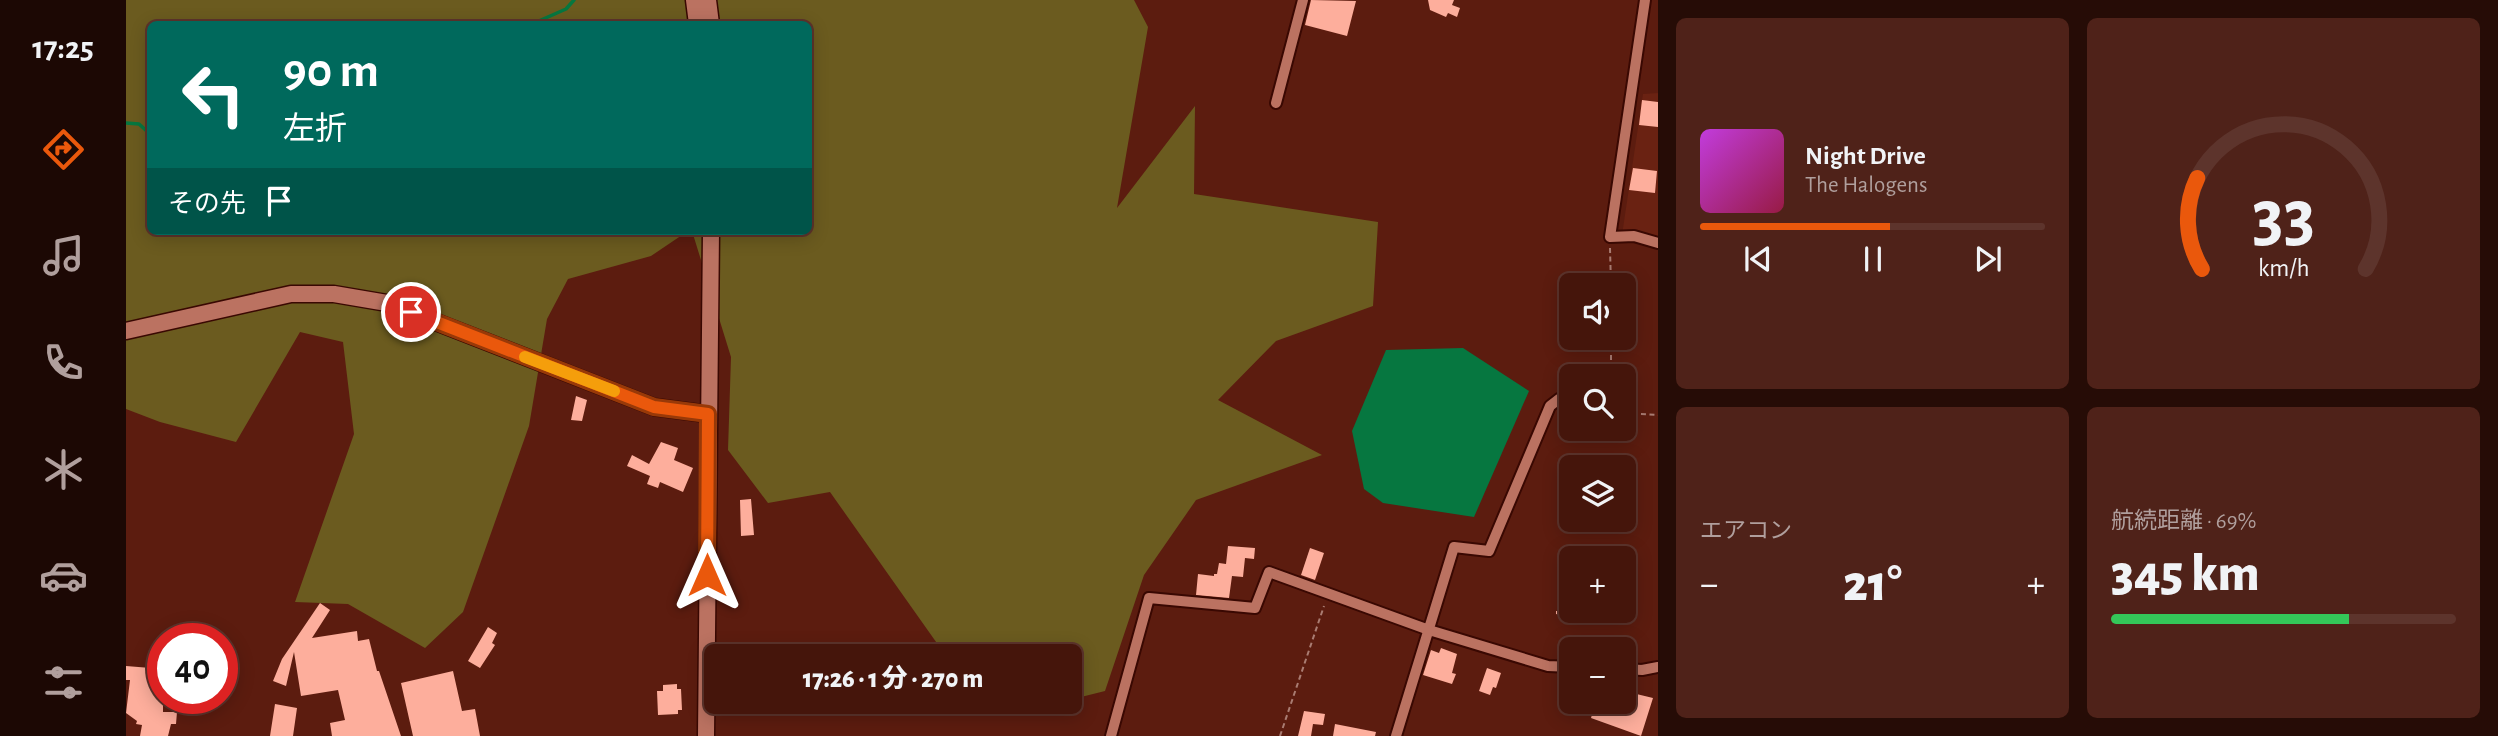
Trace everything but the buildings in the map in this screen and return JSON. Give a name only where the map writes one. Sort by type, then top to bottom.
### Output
[{"type":"street","points":[[694,0],[697,21]]},
{"type":"street","points":[[708,0],[711,21]]},
{"type":"street","points":[[1276,103],[1304,0]]},
{"type":"street","points":[[1645,0],[1610,237],[1634,236],[1658,243]]},
{"type":"street","points":[[706,736],[711,235]]},
{"type":"street","points":[[126,331],[291,294],[334,294],[387,303],[654,407],[708,414]]},
{"type":"street","points":[[1396,736],[1454,547],[1489,551],[1550,407],[1559,399]]},
{"type":"street","points":[[1111,736],[1149,598],[1255,608],[1269,572],[1429,630],[1548,666],[1559,666]]},
{"type":"street","points":[[1636,670],[1658,667]]},
{"type":"path","points":[[1610,237],[1611,273]]},
{"type":"path","points":[[1636,414],[1658,415]]},
{"type":"path","points":[[1280,736],[1329,592]]},
{"type":"shaded area","points":[[126,0],[1134,0],[1148,27],[1117,208],[1195,106],[1194,194],[1378,222],[1373,306],[1276,341],[1218,400],[1322,455],[1196,500],[1144,575],[1105,691],[1082,697],[1082,644],[938,644],[830,492],[768,503],[728,450],[731,357],[693,235],[812,235],[812,21],[147,21],[147,235],[682,235],[651,256],[568,279],[547,319],[529,426],[463,612],[425,648],[348,604],[295,602],[354,434],[343,342],[300,332],[236,442],[160,422],[126,409]]},
{"type":"shaded area","points":[[1658,93],[1658,237],[1637,232],[1622,235],[1643,94]]},
{"type":"shaded area","points":[[1463,348],[1529,391],[1474,517],[1383,503],[1364,489],[1352,431],[1386,350]]},
{"type":"waterway","points":[[539,21],[566,9],[574,0]]},
{"type":"waterway","points":[[126,123],[139,124],[147,131]]},
{"type":"slow traffic","points":[[525,357],[614,391]]},
{"type":"route","points":[[411,312],[654,407],[708,414],[707,575]]}]
